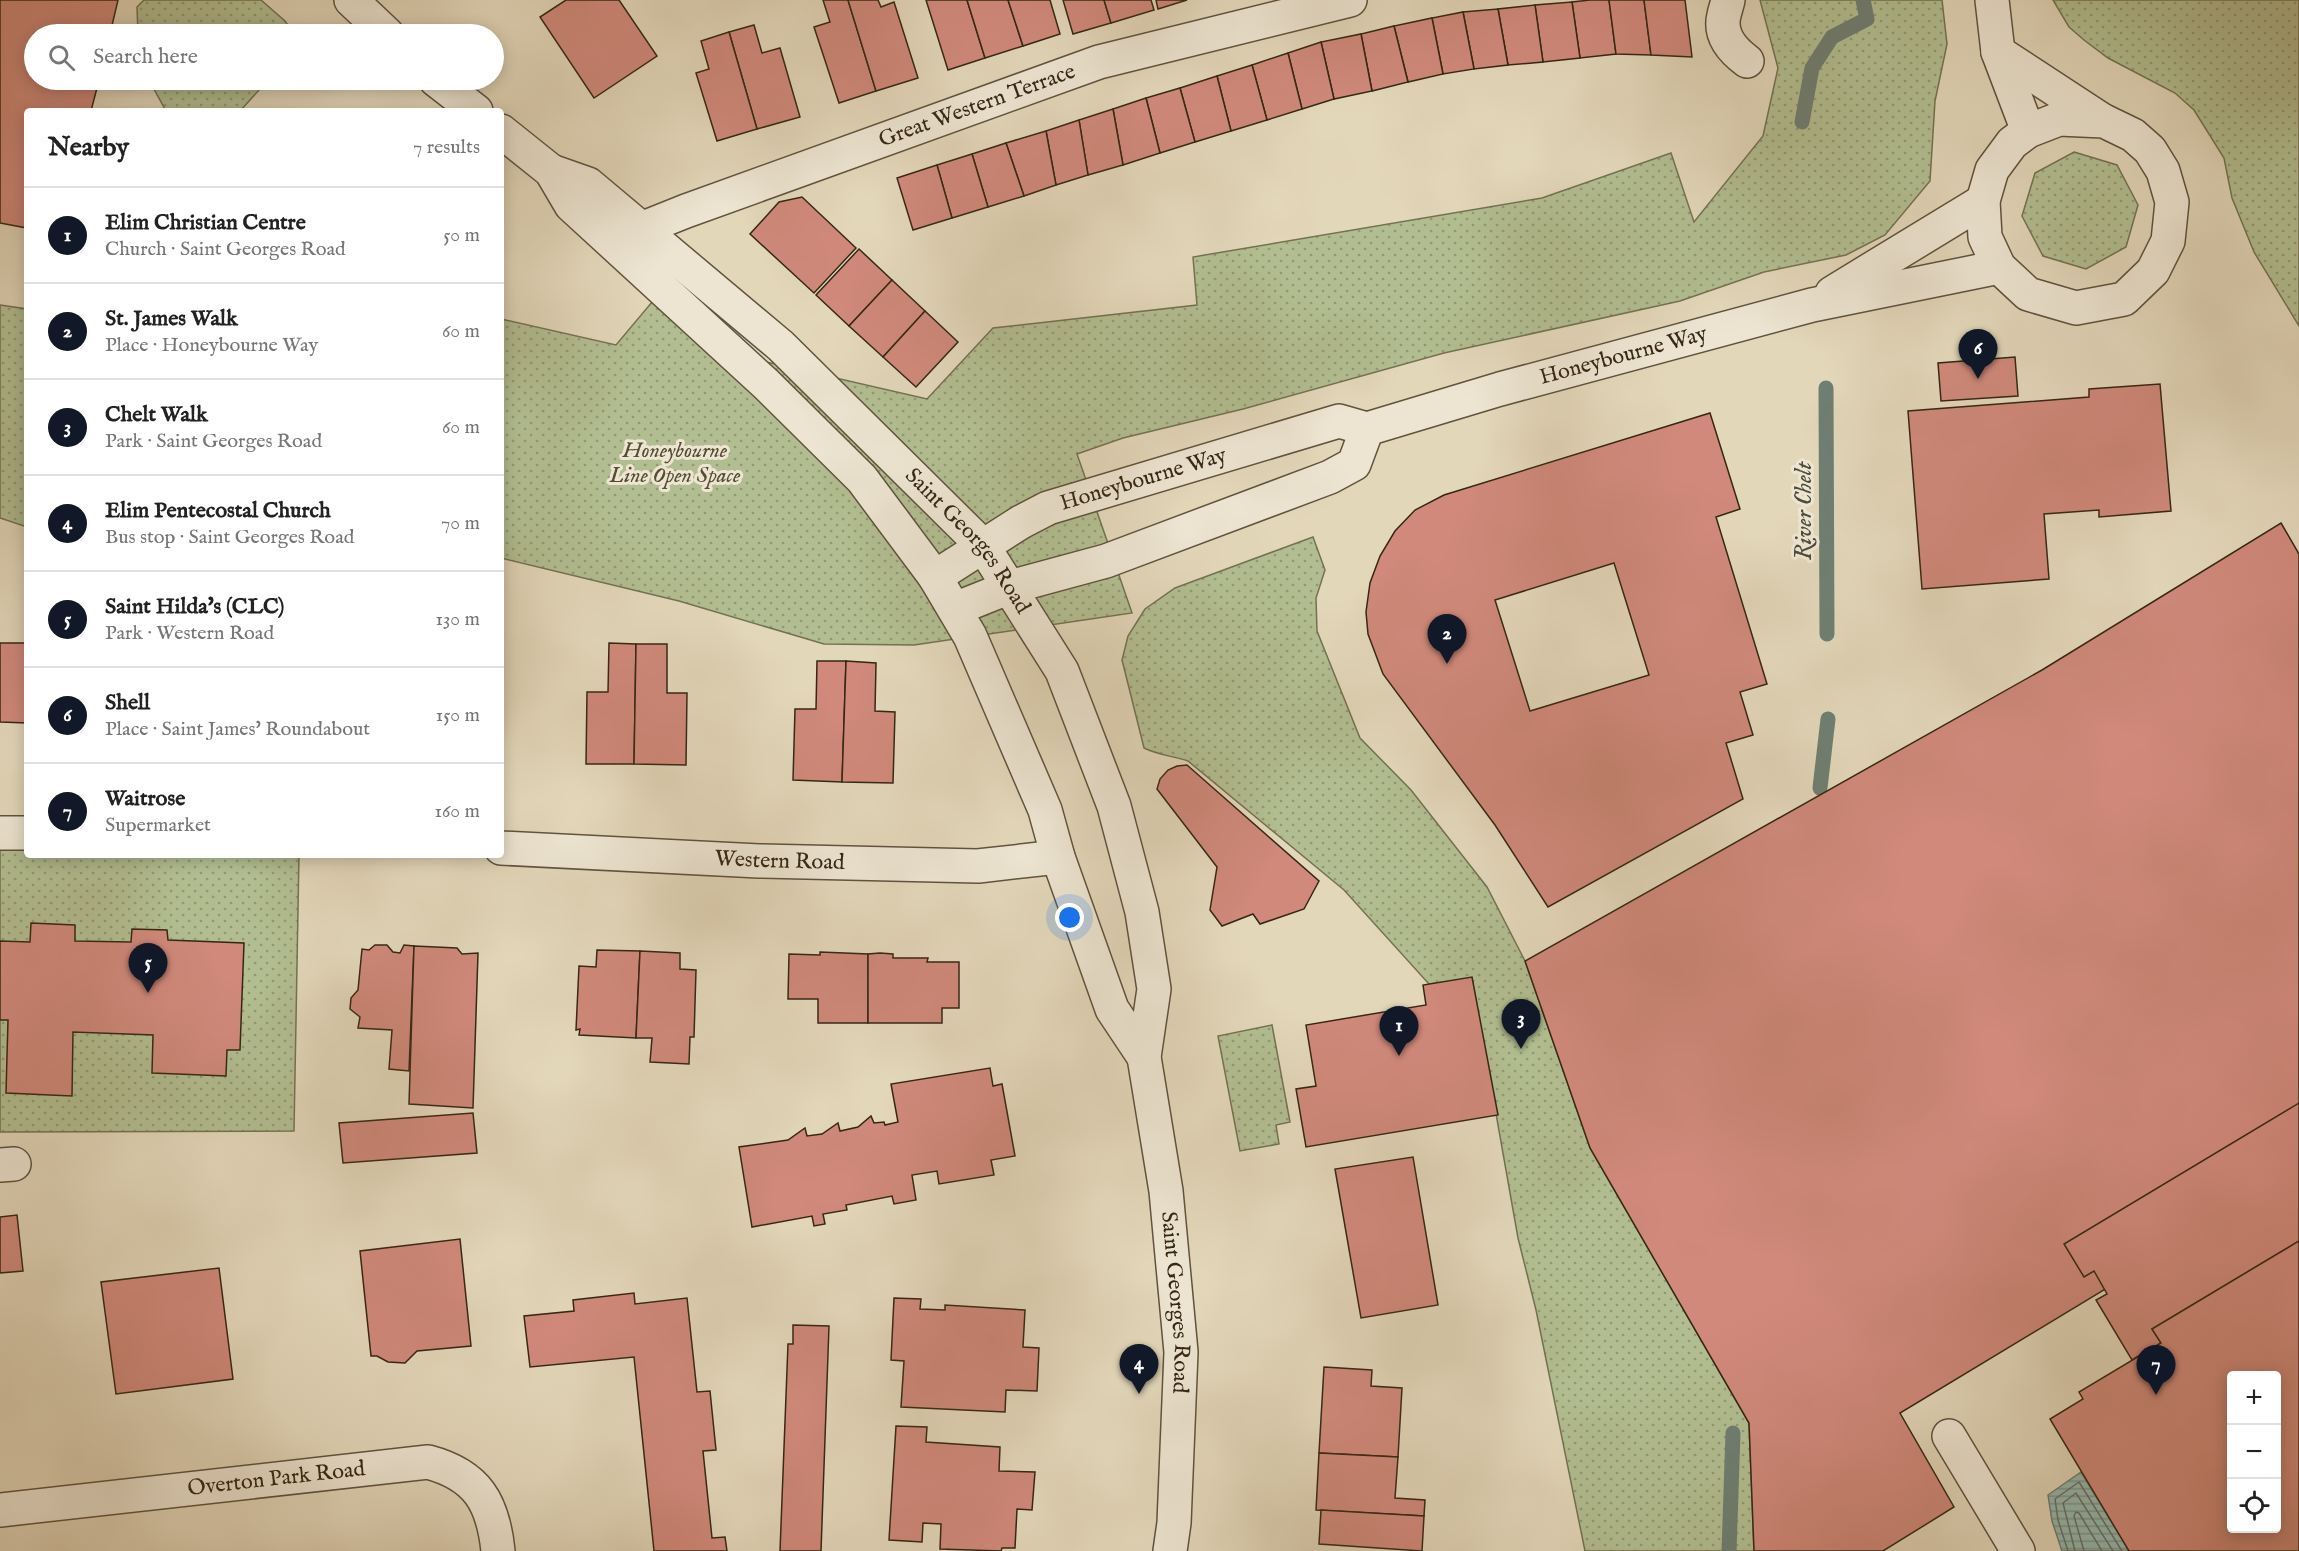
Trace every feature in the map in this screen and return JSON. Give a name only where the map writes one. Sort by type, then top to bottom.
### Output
[{"type":"street","points":[[351,0],[376,24]]},
{"type":"street","name":"Great Western Terrace","points":[[628,236],[1099,62],[1350,0]]},
{"type":"street","points":[[1728,0],[1723,24],[1726,39],[1734,52],[1747,61]]},
{"type":"street","points":[[1992,0],[1998,52],[2028,131]]},
{"type":"street","points":[[1998,52],[2103,121],[2133,135],[2150,150],[2163,171],[2172,202],[2168,241],[2153,271],[2124,299],[2076,308],[2028,294],[1999,267],[1985,237],[1983,201],[1992,170],[2012,143],[2028,131],[2059,119],[2103,121]]},
{"type":"street","points":[[449,90],[472,108]]},
{"type":"street","name":"Saint Georges Road","points":[[504,133],[551,171],[588,184],[628,236],[766,384],[862,479],[935,577],[970,636],[1045,810],[1058,857],[1112,1009],[1144,1058]]},
{"type":"street","name":"Honeybourne Way","points":[[1812,305],[1983,201]]},
{"type":"street","name":"Saint Georges Road","points":[[628,236],[782,346],[983,546],[1062,671],[1113,806],[1144,923],[1154,989],[1144,1058],[1166,1191],[1181,1353],[1174,1523],[1170,1551]]},
{"type":"street","name":"Honeybourne Way","points":[[935,577],[1021,522],[1048,508],[1339,421],[1367,429],[1500,388],[1812,305],[1999,267]]},
{"type":"street","points":[[955,609],[1010,587],[1106,561],[1330,477],[1354,464],[1367,429]]},
{"type":"street","points":[[0,833],[24,833]]},
{"type":"street","name":"Western Road","points":[[504,848],[759,861],[978,866],[1058,857]]},
{"type":"street","points":[[1949,1436],[2018,1551]]},
{"type":"street","name":"Overton Park Road","points":[[0,1510],[410,1462],[428,1462],[444,1466],[462,1475],[480,1491],[492,1515],[498,1551]]},
{"type":"green space","points":[[144,0],[261,0],[287,24],[138,24],[137,7]]},
{"type":"green space","name":"Honeybourne Line Open Space","points":[[1760,0],[1942,0],[1947,44],[1935,101],[1930,181],[1885,235],[1846,255],[1764,272],[1680,301],[1444,353],[1243,409],[1123,438],[1077,454],[1132,613],[914,645],[824,644],[679,601],[504,559],[504,320],[616,345],[668,283],[758,360],[927,399],[993,328],[1197,305],[1193,257],[1542,198],[1671,153],[1694,222],[1763,136],[1778,68]]},
{"type":"green space","points":[[2053,0],[2299,0],[2299,326],[2254,252],[2232,198],[2224,158],[2194,110],[2175,93],[2108,58],[2084,40],[2069,27]]},
{"type":"green space","points":[[154,90],[259,90],[243,108],[164,108]]},
{"type":"green space","points":[[2074,152],[2117,165],[2138,205],[2126,247],[2086,269],[2043,256],[2022,216],[2035,173]]},
{"type":"green space","points":[[0,305],[24,309],[24,526],[0,518]]},
{"type":"green space","points":[[1313,537],[1325,570],[1316,598],[1317,631],[1360,738],[1411,790],[1487,887],[1525,961],[1590,1148],[1749,1423],[1754,1551],[1585,1551],[1536,1310],[1518,1238],[1472,978],[1429,984],[1344,890],[1188,761],[1144,748],[1122,660],[1128,636],[1145,609],[1175,588]]},
{"type":"green space","points":[[0,833],[24,833],[24,858],[299,858],[294,1131],[0,1132]]},
{"type":"green space","points":[[1272,1025],[1290,1122],[1276,1125],[1279,1144],[1240,1151],[1218,1036]]},
{"type":"water","points":[[2081,1472],[2129,1551],[2062,1551],[2052,1521],[2048,1495]]},
{"type":"building","points":[[0,0],[118,0],[112,24],[24,24],[24,90],[96,90],[92,108],[24,108],[24,227],[0,223]]},
{"type":"building","points":[[566,0],[619,0],[657,56],[594,98],[540,17]]},
{"type":"building","points":[[823,0],[848,0],[876,91],[839,103],[814,27],[830,22]]},
{"type":"building","points":[[848,0],[878,0],[881,7],[894,2],[918,78],[876,91]]},
{"type":"building","points":[[926,0],[967,0],[985,58],[948,70]]},
{"type":"building","points":[[967,0],[1008,0],[1023,46],[985,58]]},
{"type":"building","points":[[1008,0],[1050,0],[1060,34],[1023,46]]},
{"type":"building","points":[[1063,0],[1104,0],[1111,23],[1073,34]]},
{"type":"building","points":[[1104,0],[1151,0],[1154,10],[1111,23]]},
{"type":"building","points":[[1156,0],[1187,0],[1158,9]]},
{"type":"building","points":[[1609,0],[1616,54],[1580,58],[1572,2]]},
{"type":"building","points":[[1609,0],[1644,0],[1651,55],[1616,54]]},
{"type":"building","points":[[1644,0],[1685,0],[1692,57],[1651,55]]},
{"type":"building","points":[[1572,2],[1580,58],[1543,62],[1535,5]]},
{"type":"building","points":[[1535,5],[1543,62],[1508,65],[1498,9]]},
{"type":"building","points":[[1498,9],[1508,65],[1474,69],[1463,12]]},
{"type":"building","points":[[1463,12],[1474,69],[1443,74],[1432,18]]},
{"type":"building","points":[[1432,18],[1443,74],[1408,82],[1394,26]]},
{"type":"building","points":[[754,25],[762,53],[780,48],[800,117],[757,129],[729,32]]},
{"type":"building","points":[[1394,26],[1408,82],[1372,91],[1361,34]]},
{"type":"building","points":[[729,32],[757,129],[717,141],[696,73],[709,69],[701,41]]},
{"type":"building","points":[[1361,34],[1372,91],[1334,99],[1321,42]]},
{"type":"building","points":[[1321,42],[1334,99],[1302,109],[1288,53]]},
{"type":"building","points":[[1288,53],[1302,109],[1267,120],[1252,65]]},
{"type":"building","points":[[1252,65],[1267,120],[1231,131],[1217,76]]},
{"type":"building","points":[[1217,76],[1231,131],[1195,142],[1180,88]]},
{"type":"building","points":[[1180,88],[1195,142],[1160,153],[1146,98]]},
{"type":"building","points":[[1146,98],[1160,153],[1123,165],[1113,109]]},
{"type":"building","points":[[1113,109],[1123,165],[1088,175],[1079,120]]},
{"type":"building","points":[[1079,120],[1088,175],[1056,185],[1046,131]]},
{"type":"building","points":[[1046,131],[1056,185],[1024,196],[1006,143]]},
{"type":"building","points":[[1006,143],[1024,196],[988,207],[972,154]]},
{"type":"building","points":[[972,154],[988,207],[952,218],[937,165]]},
{"type":"building","points":[[937,165],[952,218],[913,230],[897,178]]},
{"type":"building","points":[[802,197],[856,248],[814,293],[750,234],[779,202]]},
{"type":"building","points":[[859,249],[892,280],[849,326],[816,295]]},
{"type":"building","points":[[892,280],[925,311],[883,357],[849,326]]},
{"type":"building","points":[[925,311],[958,342],[916,387],[883,357]]},
{"type":"building","points":[[2015,357],[2018,396],[1941,401],[1938,363]]},
{"type":"building","points":[[2160,384],[2171,511],[2099,517],[2099,510],[2044,514],[2049,579],[1922,589],[1908,411],[2089,397],[2089,389]]},
{"type":"building","points":[[1710,413],[1740,509],[1716,517],[1767,684],[1740,692],[1753,735],[1726,743],[1743,799],[1548,907],[1495,825],[1383,674],[1368,634],[1366,612],[1370,583],[1380,556],[1395,531],[1415,510],[1444,495]],"holes":[[[1614,563],[1649,675],[1530,711],[1495,600]]]},
{"type":"building","points":[[2281,523],[2299,554],[2299,1172],[1900,1413],[1954,1507],[1883,1551],[1754,1551],[1749,1423],[1590,1148],[1525,961],[2042,670]]},
{"type":"building","points":[[0,643],[24,643],[24,723],[0,722]]},
{"type":"building","points":[[609,643],[636,644],[634,764],[586,764],[587,692],[608,692]]},
{"type":"building","points":[[636,644],[667,644],[667,693],[687,693],[686,765],[634,764]]},
{"type":"building","points":[[817,661],[846,661],[842,782],[793,780],[795,709],[816,709]]},
{"type":"building","points":[[846,661],[876,663],[875,711],[895,712],[893,783],[842,782]]},
{"type":"building","points":[[1187,765],[1319,881],[1304,909],[1260,924],[1253,914],[1222,926],[1210,910],[1217,867],[1157,789],[1160,779],[1168,770]]},
{"type":"building","points":[[31,923],[75,925],[75,941],[131,942],[132,929],[167,930],[168,940],[244,943],[240,1050],[227,1050],[226,1076],[152,1073],[153,1035],[73,1032],[72,1096],[6,1093],[8,1020],[0,1020],[0,941],[30,942]]},
{"type":"building","points":[[375,945],[387,945],[393,952],[400,953],[404,945],[414,946],[409,1071],[389,1069],[392,1030],[358,1028],[360,1017],[350,1009],[351,998],[358,990],[362,949],[369,950]]},
{"type":"building","points":[[414,946],[457,948],[462,954],[478,953],[473,1108],[409,1104]]},
{"type":"building","points":[[597,950],[640,951],[636,1038],[579,1035],[580,1029],[576,1030],[579,966],[596,967]]},
{"type":"building","points":[[640,951],[680,953],[680,969],[696,970],[694,1037],[690,1037],[689,1064],[650,1062],[652,1038],[636,1038]]},
{"type":"building","points":[[820,952],[868,954],[868,1023],[818,1023],[818,999],[788,999],[789,954],[820,955]]},
{"type":"building","points":[[868,954],[893,954],[893,958],[928,958],[927,962],[959,962],[959,1008],[942,1008],[942,1023],[868,1023]]},
{"type":"building","points":[[1472,977],[1498,1115],[1306,1147],[1296,1089],[1316,1086],[1306,1025],[1426,1005],[1423,985]]},
{"type":"building","points":[[990,1068],[993,1086],[1002,1084],[1015,1156],[991,1160],[994,1175],[939,1184],[937,1171],[912,1175],[916,1200],[894,1204],[892,1196],[846,1205],[847,1210],[823,1214],[825,1224],[814,1226],[812,1216],[752,1227],[739,1147],[788,1140],[805,1128],[807,1136],[822,1134],[838,1123],[840,1131],[858,1127],[871,1116],[874,1123],[884,1122],[885,1125],[898,1122],[891,1084]]},
{"type":"building","points":[[2299,1103],[2299,1241],[2152,1329],[2161,1343],[2132,1360],[2096,1300],[2107,1294],[2094,1271],[2084,1277],[2064,1244]]},
{"type":"building","points":[[473,1113],[477,1153],[343,1163],[339,1123]]},
{"type":"building","points":[[1413,1157],[1438,1305],[1361,1318],[1335,1169]]},
{"type":"building","points":[[17,1215],[23,1271],[0,1273],[0,1217]]},
{"type":"building","points":[[460,1239],[471,1346],[417,1351],[405,1363],[388,1362],[377,1356],[371,1356],[360,1251]]},
{"type":"building","points":[[2299,1241],[2299,1551],[2129,1551],[2050,1419],[2083,1399],[2079,1392],[2161,1343],[2152,1329]]},
{"type":"building","points":[[219,1268],[233,1379],[116,1394],[101,1282]]},
{"type":"building","points":[[634,1293],[635,1304],[687,1298],[697,1392],[710,1391],[716,1450],[703,1451],[712,1538],[725,1537],[727,1551],[654,1551],[634,1357],[530,1367],[524,1316],[574,1311],[573,1300]]},
{"type":"building","points":[[894,1298],[921,1299],[920,1309],[945,1310],[945,1305],[1025,1310],[1023,1347],[1039,1348],[1037,1391],[1006,1390],[1005,1412],[901,1407],[904,1361],[891,1360]]},
{"type":"building","points":[[793,1325],[829,1326],[821,1551],[780,1551],[788,1344],[793,1344]]},
{"type":"building","points":[[1324,1367],[1372,1370],[1371,1386],[1402,1388],[1398,1457],[1319,1453]]},
{"type":"building","points":[[896,1426],[927,1427],[926,1442],[1000,1447],[999,1471],[1035,1472],[1032,1510],[1017,1509],[1015,1548],[1002,1548],[1001,1551],[940,1549],[941,1524],[923,1523],[922,1542],[889,1540]]},
{"type":"building","points":[[1319,1453],[1398,1457],[1395,1498],[1425,1500],[1424,1516],[1316,1510]]},
{"type":"building","points":[[1321,1510],[1424,1516],[1422,1551],[1319,1544]]},
{"type":"waterway","name":"River Chelt","points":[[1802,122],[1812,68],[1832,37],[1867,19],[1863,0]]},
{"type":"waterway","name":"River Chelt","points":[[1826,388],[1827,634]]},
{"type":"waterway","name":"River Chelt","points":[[1820,788],[1828,719]]},
{"type":"waterway","name":"River Chelt","points":[[1729,1551],[1733,1433]]},
{"type":"place","name":"Shell","points":[[1978,379]]},
{"type":"place","name":"St. James Walk","points":[[1447,664]]},
{"type":"place","name":"Saint Hilda's (CLC)","points":[[148,993]]},
{"type":"place","name":"Chelt Walk","points":[[1521,1049]]},
{"type":"place","name":"Elim Christian Centre","points":[[1399,1056]]},
{"type":"place","name":"Elim Pentecostal Church","points":[[1139,1394]]},
{"type":"place","name":"Waitrose","points":[[2156,1395]]}]
